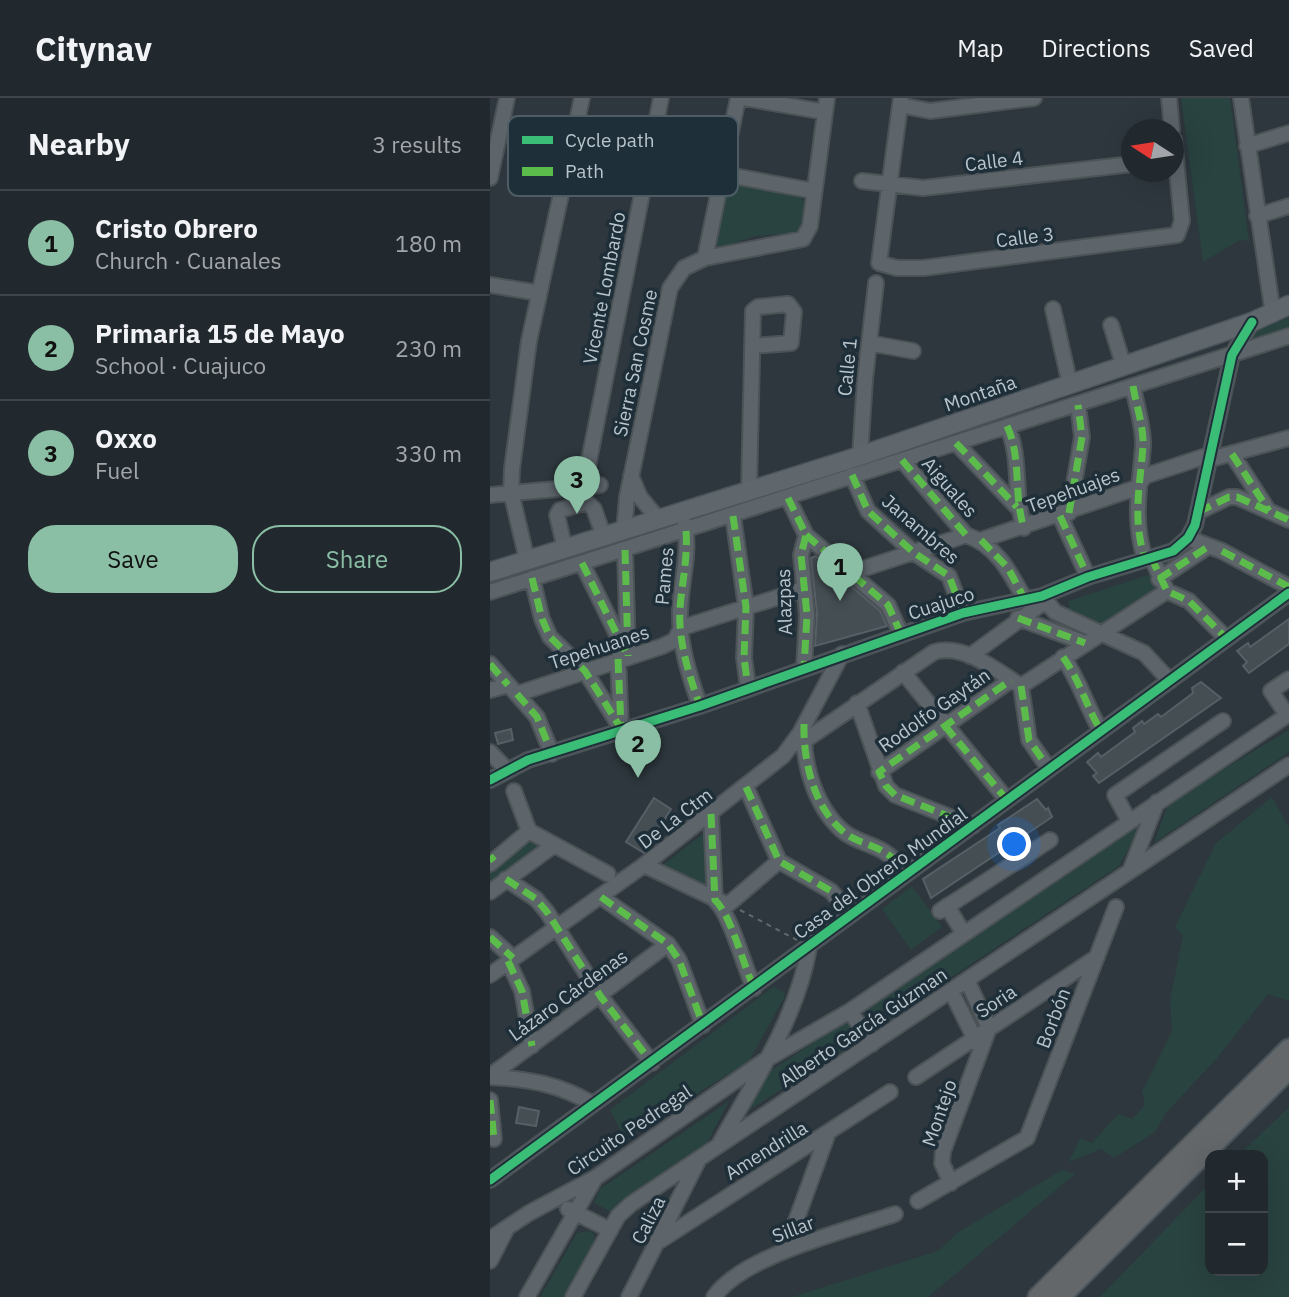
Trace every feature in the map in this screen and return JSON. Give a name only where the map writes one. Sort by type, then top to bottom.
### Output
[{"type":"highway","points":[[1038,1297],[1289,1049]]},
{"type":"highway","points":[[1060,1297],[1289,1069]]},
{"type":"main road","name":"Montaña","points":[[490,572],[530,569],[565,549],[659,520],[685,522],[749,491],[826,476],[860,456],[1124,367],[1252,322],[1281,309]]},
{"type":"street","points":[[490,178],[507,98]]},
{"type":"street","points":[[578,116],[582,98]]},
{"type":"street","name":"Vicente Lombardo","points":[[657,116],[661,98]]},
{"type":"street","points":[[734,116],[738,98]]},
{"type":"street","points":[[718,196],[705,258],[803,239],[810,226],[826,105],[744,98]]},
{"type":"street","points":[[888,183],[900,101],[930,111],[1034,98]]},
{"type":"street","points":[[1169,98],[1171,119]]},
{"type":"street","name":"Montaña","points":[[1241,98],[1257,216],[1281,309]]},
{"type":"street","points":[[1247,146],[1289,133]]},
{"type":"street","name":"Calle 4","points":[[862,181],[923,188],[1121,165]]},
{"type":"street","points":[[738,177],[814,191]]},
{"type":"street","name":"Calle 3","points":[[888,183],[878,263],[897,268],[923,268],[1177,235],[1180,233],[1182,221],[1178,182]]},
{"type":"street","points":[[560,196],[529,341],[511,492],[542,620],[550,637],[585,671],[622,730]]},
{"type":"street","name":"Vicente Lombardo","points":[[584,486],[642,196]]},
{"type":"street","points":[[1257,216],[1289,205]]},
{"type":"street","name":"Sierra San Cosme","points":[[624,531],[631,477],[665,298],[684,268],[705,258]]},
{"type":"street","name":"Calle 1","points":[[860,456],[876,283]]},
{"type":"street","points":[[490,285],[539,293]]},
{"type":"street","points":[[1054,309],[1070,385]]},
{"type":"street","points":[[1252,322],[1232,355],[1212,456],[1198,512],[1188,538],[1215,548],[1289,587]]},
{"type":"street","points":[[1111,325],[1124,367]]},
{"type":"street","points":[[1232,355],[1289,336]]},
{"type":"street","points":[[869,343],[913,351]]},
{"type":"street","points":[[749,491],[752,346]]},
{"type":"street","name":"Montaña","points":[[490,592],[530,569],[582,563],[625,550],[685,522],[733,516],[788,498],[826,476],[852,475],[1232,355]]},
{"type":"street","points":[[1133,386],[1143,443],[1136,488],[1138,539],[1163,585],[1189,601],[1226,638]]},
{"type":"street","points":[[1079,405],[1082,437],[1064,514],[1088,577]]},
{"type":"street","points":[[1007,426],[1016,454],[1017,507],[1024,528]]},
{"type":"street","name":"Tepehuajes","points":[[981,540],[1024,528],[1136,488],[1145,476],[1212,456],[1232,454],[1289,438]]},
{"type":"street","points":[[956,443],[1017,507]]},
{"type":"street","points":[[1232,454],[1269,511]]},
{"type":"street","name":"Aiguales","points":[[902,460],[966,535],[981,540],[1007,568],[1024,598]]},
{"type":"street","name":"Janambres","points":[[852,475],[868,511],[914,552],[949,576],[963,613]]},
{"type":"street","points":[[631,477],[640,497],[659,520]]},
{"type":"street","points":[[490,495],[600,485]]},
{"type":"street","points":[[1198,512],[1229,497],[1237,497],[1289,520]]},
{"type":"street","points":[[788,498],[806,535],[888,605],[901,634]]},
{"type":"street","points":[[565,549],[557,515],[560,510],[573,505],[587,502],[594,509],[604,537]]},
{"type":"street","points":[[733,516],[746,607],[744,658],[748,687]]},
{"type":"street","name":"Pames","points":[[685,522],[688,558],[680,608],[681,628],[687,668],[699,706]]},
{"type":"street","name":"Alazpas","points":[[804,668],[801,555],[806,535]]},
{"type":"street","points":[[850,573],[966,535]]},
{"type":"street","name":"Cuajuco","points":[[490,780],[506,769],[699,706],[963,613],[1024,598],[1043,599],[1088,577],[1173,551],[1188,538]]},
{"type":"street","name":"Rodolfo Gaytán","points":[[879,772],[945,726],[1099,635],[1215,548]]},
{"type":"street","points":[[622,730],[625,550]]},
{"type":"street","points":[[582,563],[623,658]]},
{"type":"street","name":"Tepehuanes","points":[[490,690],[513,690],[663,646],[675,640],[681,628],[804,589]]},
{"type":"street","name":"Casa del Obrero Mundial","points":[[490,1180],[1289,593]]},
{"type":"street","points":[[970,656],[1043,599],[1055,612],[1099,635],[1144,653],[1170,681]]},
{"type":"street","points":[[1018,618],[1085,643]]},
{"type":"street","points":[[908,873],[885,852],[845,833],[832,821],[816,791],[798,743],[903,672],[942,650],[970,656],[1016,683],[1029,740],[1049,769]]},
{"type":"street","name":"De La Ctm","points":[[490,975],[644,865],[746,787],[798,743],[804,724],[842,654]]},
{"type":"street","points":[[1063,657],[1082,686],[1087,708],[1101,731]]},
{"type":"street","points":[[490,664],[537,717],[552,754]]},
{"type":"street","points":[[903,672],[1007,800]]},
{"type":"street","points":[[1288,715],[1266,694],[1289,678]]},
{"type":"street","points":[[857,703],[886,786],[895,795],[973,826]]},
{"type":"street","name":"Alberto García Gúzman","points":[[767,1059],[850,1011],[1288,715]]},
{"type":"street","points":[[1129,821],[1110,798],[1223,721]]},
{"type":"street","points":[[490,752],[506,769]]},
{"type":"street","name":"Alberto García Gúzman","points":[[610,1230],[618,1216],[631,1204],[1289,765]]},
{"type":"street","points":[[746,787],[779,861],[831,891],[851,915]]},
{"type":"street","points":[[514,791],[529,831],[608,874]]},
{"type":"street","points":[[1130,871],[1157,802]]},
{"type":"street","points":[[711,814],[722,904],[741,960],[754,988]]},
{"type":"street","points":[[491,860],[529,831]]},
{"type":"street","points":[[964,934],[943,909],[1050,840]]},
{"type":"street","points":[[490,892],[554,845]]},
{"type":"street","points":[[722,904],[779,861]]},
{"type":"street","points":[[644,865],[722,904]]},
{"type":"street","points":[[506,879],[536,899],[601,997],[652,1063]]},
{"type":"street","points":[[601,897],[668,944],[679,960],[703,1025]]},
{"type":"street","name":"Borbón","points":[[951,1183],[1023,1142],[1030,1133],[1116,907]]},
{"type":"street","points":[[490,937],[511,959],[522,991],[532,1046]]},
{"type":"street","name":"Lázaro Cárdenas","points":[[490,1077],[601,997],[668,944]]},
{"type":"street","points":[[718,1148],[767,1059],[804,974],[808,948]]},
{"type":"street","name":"Soria","points":[[916,1077],[1097,957]]},
{"type":"street","points":[[967,980],[989,1028]]},
{"type":"street","points":[[951,991],[975,1037],[980,1055]]},
{"type":"street","points":[[850,1011],[872,1044]]},
{"type":"street","name":"Montejo","points":[[951,1183],[942,1163],[943,1151],[989,1028]]},
{"type":"street","name":"Circuito Pedregal","points":[[490,1239],[509,1225],[595,1178],[767,1059]]},
{"type":"street","points":[[490,1077],[546,1082],[570,1090],[593,1104]]},
{"type":"street","name":"Amendrilla","points":[[661,1240],[890,1092]]},
{"type":"street","points":[[490,1100],[494,1139]]},
{"type":"street","points":[[785,1251],[828,1133]]},
{"type":"street","name":"Caliza","points":[[629,1297],[661,1240],[699,1160]]},
{"type":"street","points":[[527,1297],[595,1178]]},
{"type":"street","points":[[918,1201],[951,1183]]},
{"type":"street","points":[[556,1200],[574,1213],[610,1230],[573,1297]]},
{"type":"street","name":"Sillar","points":[[714,1297],[733,1276],[785,1251],[895,1214]]},
{"type":"street","points":[[490,1261],[509,1225]]},
{"type":"path","points":[[722,904],[785,932],[808,948]]},
{"type":"green space","points":[[1181,98],[1230,98],[1249,241],[1240,240],[1203,262],[1184,119]]},
{"type":"green space","points":[[738,185],[799,196],[805,203],[800,229],[796,233],[755,236],[719,248],[715,242],[725,196],[738,196]]},
{"type":"green space","points":[[1289,318],[1289,329],[1248,343],[1261,327]]},
{"type":"green space","points":[[1154,573],[1159,591],[1108,627],[1069,609],[1069,601]]},
{"type":"green space","points":[[1289,730],[1289,752],[1154,843],[1169,802]]},
{"type":"green space","points":[[1272,797],[1289,828],[1289,1001],[1268,994],[1217,1058],[1166,1113],[1155,1132],[1114,1158],[1101,1149],[1069,1162],[1080,1138],[1092,1143],[1118,1114],[1132,1119],[1145,1105],[1142,1092],[1172,1031],[1170,1000],[1183,936],[1175,927],[1216,843]]},
{"type":"green space","points":[[1140,821],[1139,831],[1119,866],[873,1029],[863,1010]]},
{"type":"green space","points":[[708,830],[714,887],[706,889],[663,865]]},
{"type":"green space","points":[[531,838],[545,846],[490,888],[490,867]]},
{"type":"green space","points":[[912,886],[942,927],[911,950],[882,909]]},
{"type":"green space","points":[[773,987],[785,992],[784,998],[749,1061],[625,1139],[610,1110]]},
{"type":"green space","points":[[849,1019],[861,1039],[746,1112],[763,1076]]},
{"type":"green space","points":[[729,1101],[706,1145],[622,1202],[612,1212],[594,1203],[600,1189]]},
{"type":"green space","points":[[1289,1107],[1289,1297],[1100,1297],[1205,1188],[1205,1276],[1268,1276],[1268,1150],[1244,1150]]},
{"type":"green space","points":[[1062,1170],[1075,1174],[928,1297],[792,1297],[938,1251],[957,1233]]},
{"type":"green space","points":[[589,1231],[594,1234],[594,1247],[567,1297],[540,1297],[577,1233]]},
{"type":"building","points":[[816,556],[880,611],[887,626],[815,646],[817,614],[811,558]]},
{"type":"building","points":[[1289,619],[1289,644],[1249,673],[1243,666],[1247,662],[1237,651],[1248,643],[1250,647]]},
{"type":"building","points":[[1201,682],[1221,698],[1099,783],[1093,776],[1097,773],[1087,762],[1098,753],[1101,757],[1135,732],[1133,728],[1142,721],[1144,724],[1158,714],[1161,717],[1193,693],[1192,688]]},
{"type":"building","points":[[511,729],[513,740],[498,744],[495,733]]},
{"type":"building","points":[[654,798],[671,809],[644,853],[626,842]]},
{"type":"building","points":[[1037,799],[1046,810],[1048,808],[1052,817],[931,898],[923,879],[1000,828],[998,825]]},
{"type":"building","points":[[519,1107],[539,1111],[536,1126],[516,1123]]},
{"type":"marked path","points":[[1133,386],[1143,439],[1138,516],[1145,559]]},
{"type":"marked path","points":[[1069,513],[1082,437],[1078,405]]},
{"type":"marked path","points":[[1007,426],[1012,438],[1024,528]]},
{"type":"marked path","points":[[956,443],[1017,507]]},
{"type":"marked path","points":[[1232,454],[1269,511]]},
{"type":"marked path","points":[[902,460],[966,535]]},
{"type":"marked path","points":[[852,475],[868,511],[913,552],[949,576],[963,613]]},
{"type":"marked path","points":[[1198,512],[1229,497],[1237,497],[1289,520]]},
{"type":"marked path","points":[[788,498],[806,535],[801,555],[807,615],[804,668]]},
{"type":"marked path","points":[[733,516],[746,607],[744,658],[748,687]]},
{"type":"marked path","points":[[1060,516],[1088,577]]},
{"type":"marked path","points":[[686,531],[680,621],[688,670],[700,706]]},
{"type":"marked path","points":[[806,535],[888,605],[901,634]]},
{"type":"marked path","points":[[981,540],[1008,568],[1024,598]]},
{"type":"marked path","points":[[1159,579],[1209,546]]},
{"type":"marked path","points":[[625,550],[628,656]]},
{"type":"marked path","points":[[1222,551],[1289,587]]},
{"type":"marked path","points":[[1151,557],[1167,591],[1189,601],[1226,638]]},
{"type":"marked path","points":[[582,563],[626,653]]},
{"type":"marked path","points":[[532,578],[542,619],[550,637],[585,671],[622,730]]},
{"type":"marked path","points":[[1018,618],[1085,643]]},
{"type":"marked path","points":[[1063,657],[1101,731]]},
{"type":"marked path","points":[[618,659],[621,727]]},
{"type":"marked path","points":[[490,664],[508,685]]},
{"type":"marked path","points":[[973,826],[895,795],[886,786],[879,772],[1011,680]]},
{"type":"marked path","points":[[1021,686],[1029,740],[1049,769]]},
{"type":"marked path","points":[[517,694],[537,717],[552,754]]},
{"type":"marked path","points":[[804,724],[808,768],[825,811],[845,833],[887,854],[908,873]]},
{"type":"marked path","points":[[945,726],[1007,800]]},
{"type":"marked path","points":[[746,787],[779,861],[831,891],[851,915]]},
{"type":"marked path","points":[[711,814],[715,900],[731,928],[754,988]]},
{"type":"marked path","points":[[490,856],[494,861]]},
{"type":"marked path","points":[[506,879],[536,899],[547,912],[601,997],[652,1063]]},
{"type":"marked path","points":[[601,897],[668,944],[679,960],[703,1025]]},
{"type":"marked path","points":[[490,937],[513,958]]},
{"type":"marked path","points":[[508,961],[522,991],[532,1046]]},
{"type":"marked path","points":[[490,1100],[494,1139]]},
{"type":"cycle path","points":[[490,780],[528,760],[700,706],[963,613],[1042,596],[1088,577],[1173,551],[1188,538],[1195,525],[1232,355],[1252,322]]},
{"type":"cycle path","points":[[490,1180],[1289,593]]},
{"type":"place","name":"Oxxo","points":[[577,514]]},
{"type":"place","name":"Cristo Obrero","points":[[840,601]]},
{"type":"place","name":"Primaria 15 de Mayo","points":[[638,778]]}]
